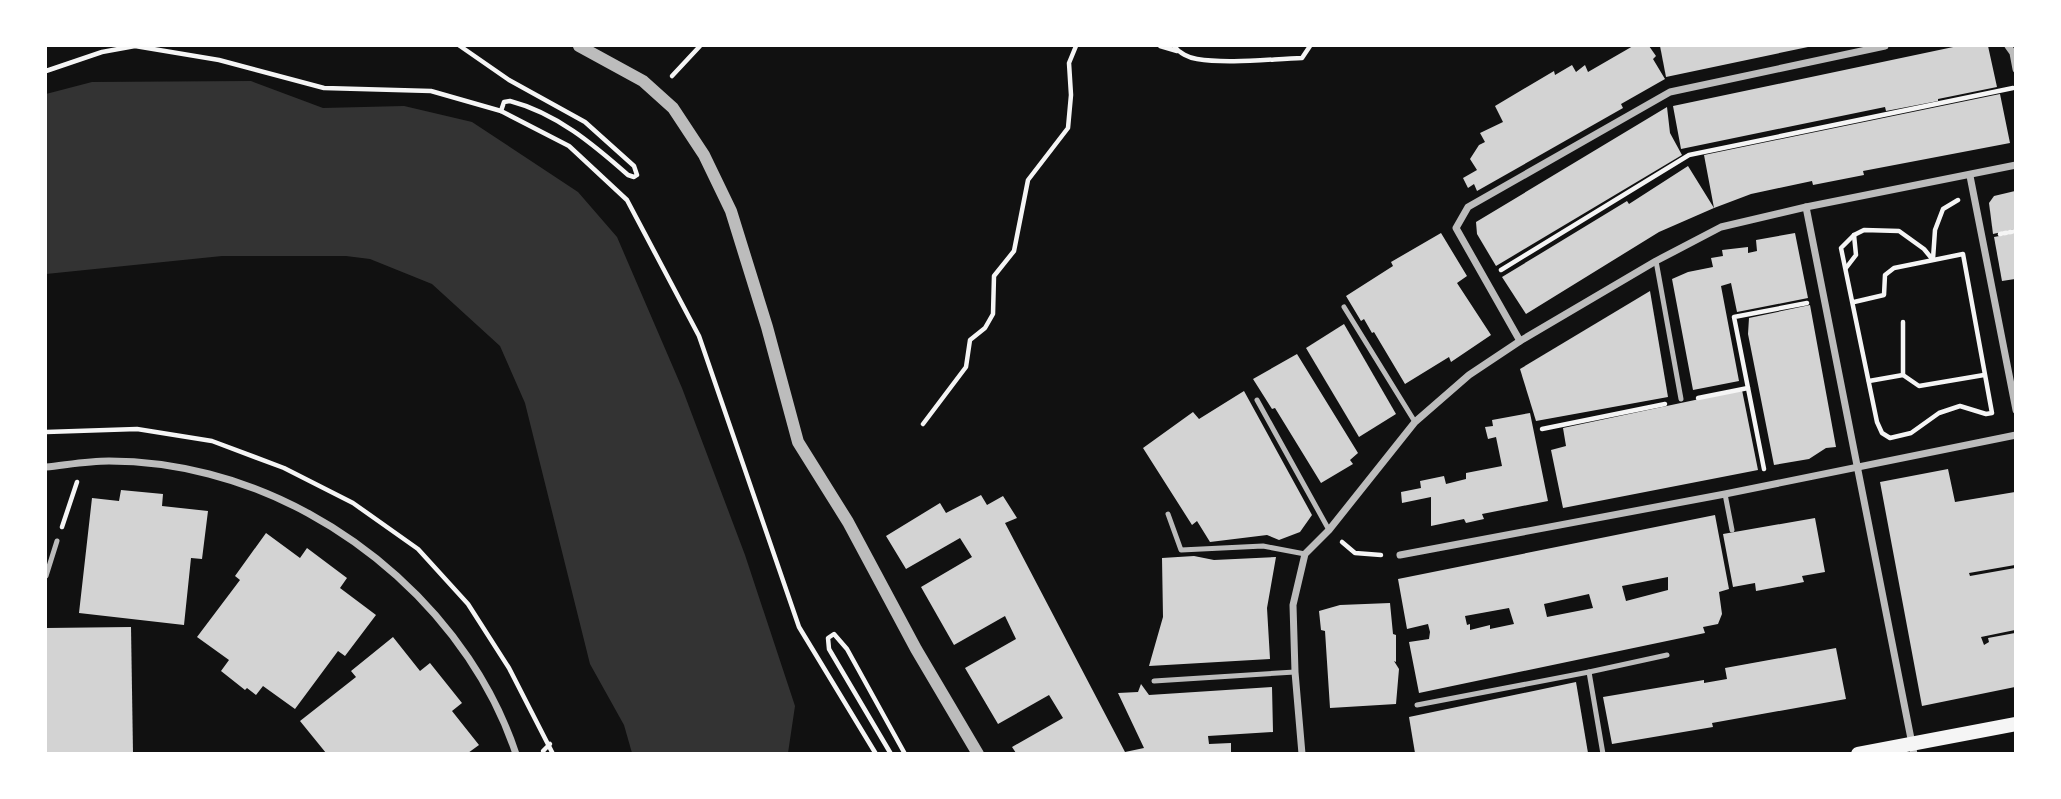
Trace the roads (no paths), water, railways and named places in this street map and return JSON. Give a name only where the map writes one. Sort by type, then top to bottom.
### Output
[{"type":"main road","points":[[1858,754],[1913,748],[2015,724]]},
{"type":"street","points":[[579,46],[643,81],[673,108],[704,155],[731,211],[767,327],[798,442],[848,523],[916,649],[978,754]]},
{"type":"street","points":[[1520,341],[1455,228],[1468,207],[1670,92],[1885,46]]},
{"type":"street","points":[[2008,46],[2013,53],[2015,69]]},
{"type":"street","points":[[1302,754],[1293,605],[1305,554],[1329,530],[1415,422],[1469,375],[1520,341],[1656,261],[1721,228],[1806,207],[2015,165]]},
{"type":"street","points":[[1970,176],[2015,410]]},
{"type":"street","points":[[1806,207],[1913,748]]},
{"type":"street","points":[[1400,555],[1768,486],[2015,435]]},
{"type":"street","points":[[46,467],[107,461],[208,473],[253,487],[307,512],[359,544],[409,587],[453,638],[500,713],[516,754]]},
{"type":"lane","points":[[1656,261],[1681,399]]},
{"type":"lane","points":[[1344,307],[1415,422]]},
{"type":"lane","points":[[1257,400],[1329,530]]},
{"type":"lane","points":[[1725,494],[1732,530]]},
{"type":"lane","points":[[1168,514],[1181,550],[1263,546],[1305,554]]},
{"type":"lane","points":[[46,576],[57,541]]},
{"type":"lane","points":[[1417,705],[1667,655]]},
{"type":"lane","points":[[1154,681],[1296,672]]},
{"type":"lane","points":[[1589,672],[1603,754]]}]
